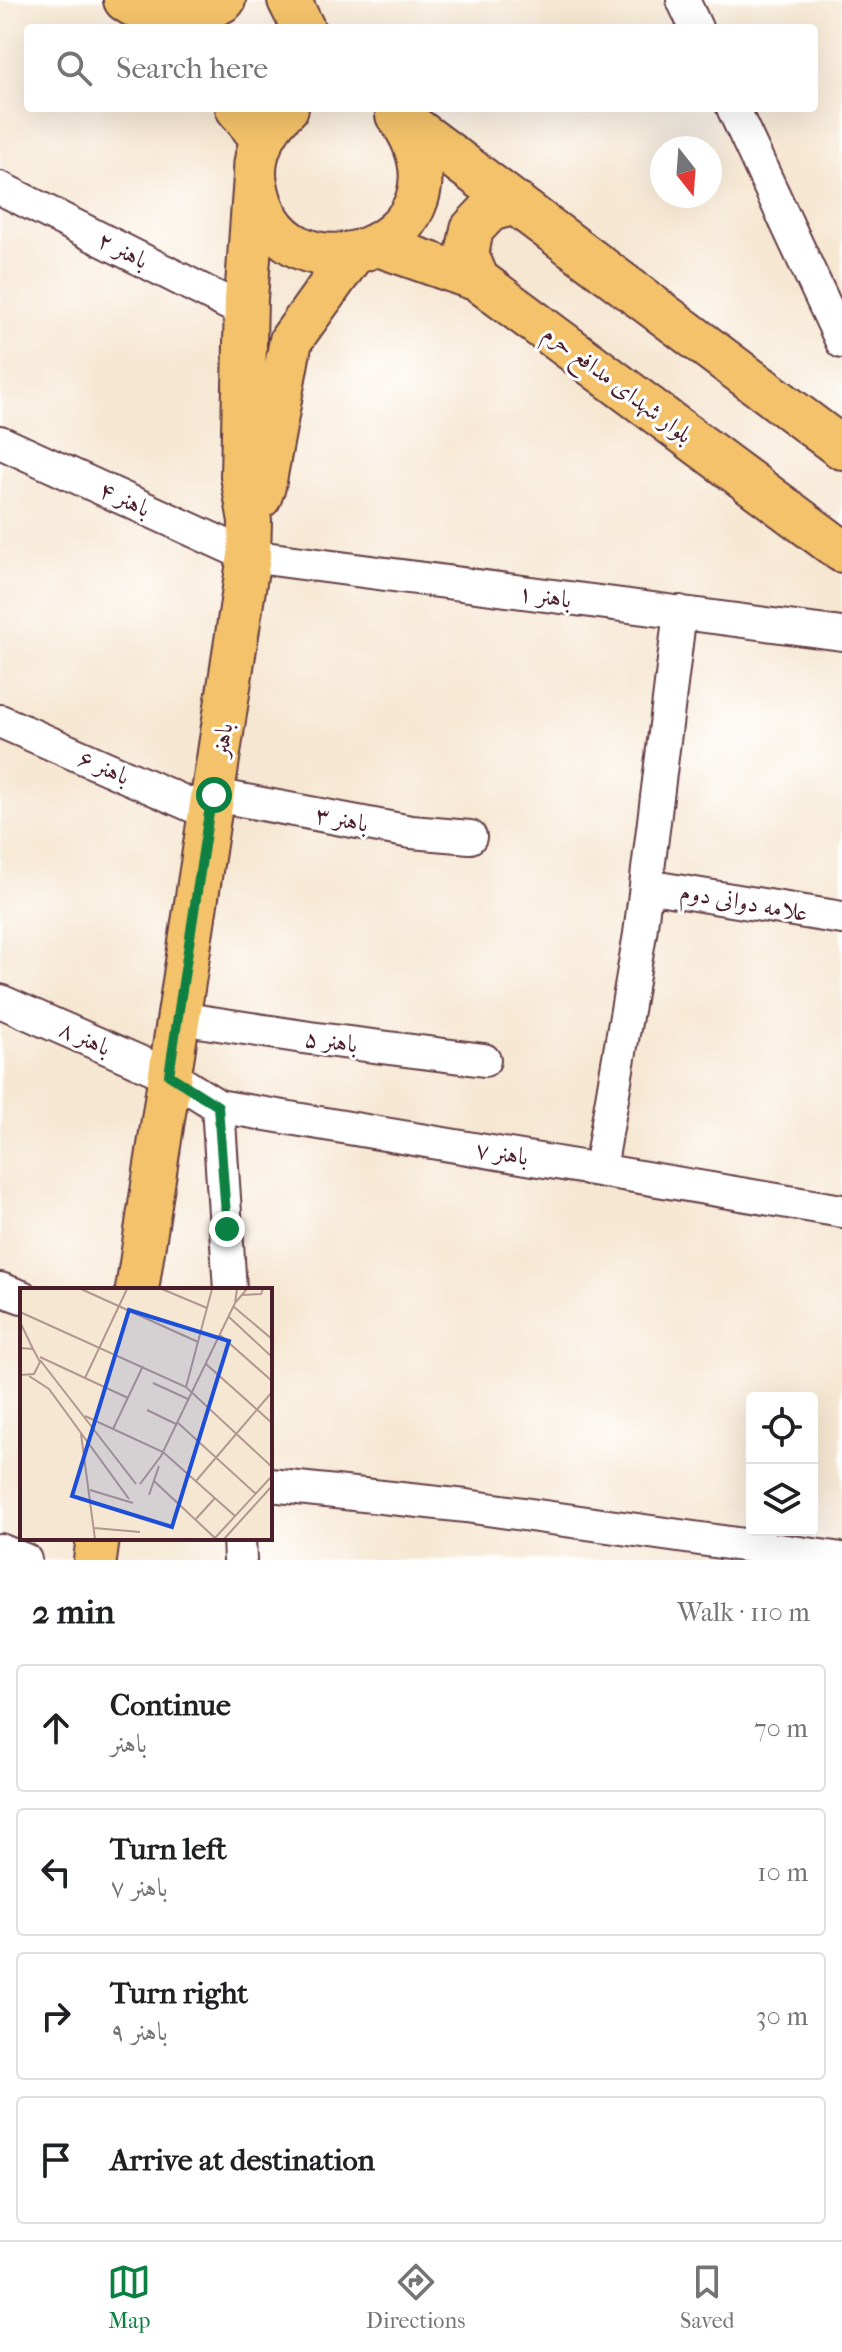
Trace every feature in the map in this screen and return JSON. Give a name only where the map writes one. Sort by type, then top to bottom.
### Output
[{"type":"main road","points":[[146,14],[175,17],[200,13],[224,0]]},
{"type":"main road","points":[[289,0],[301,24]]},
{"type":"main road","points":[[394,112],[842,448]]},
{"type":"main road","name":"باهنر","points":[[137,1288],[250,539],[264,486],[291,340],[365,250],[398,230],[413,209],[420,184],[420,159],[412,135],[394,112]]},
{"type":"main road","name":"باهنر","points":[[250,539],[242,476],[245,312],[260,133]]},
{"type":"main road","name":"بلوار شهدای مدافع حرم","points":[[260,133],[262,206],[278,231],[294,243],[312,252],[332,256],[365,250],[478,280],[842,551]]},
{"type":"main road","points":[[478,280],[467,255],[472,229],[490,210],[516,203]]},
{"type":"main road","points":[[95,1560],[98,1540]]},
{"type":"street","points":[[683,0],[694,24]]},
{"type":"street","points":[[735,112],[842,342]]},
{"type":"street","name":"باهنر ۲","points":[[0,188],[245,312]]},
{"type":"street","name":"باهنر ۴","points":[[0,442],[250,539]]},
{"type":"street","name":"باهنر ۱","points":[[250,539],[680,612],[842,634]]},
{"type":"street","points":[[600,1169],[646,886],[680,612]]},
{"type":"street","name":"باهنر ۶","points":[[0,721],[211,804]]},
{"type":"street","name":"باهنر ۳","points":[[211,804],[411,832],[470,837]]},
{"type":"street","name":"علامه دوانی دوم","points":[[646,886],[842,918]]},
{"type":"street","name":"باهنر ۸","points":[[0,1001],[169,1075]]},
{"type":"street","name":"باهنر ۵","points":[[179,1018],[484,1060]]},
{"type":"street","name":"باهنر ۷","points":[[169,1075],[218,1106],[842,1211]]},
{"type":"street","points":[[218,1106],[230,1288]]},
{"type":"street","points":[[0,1289],[20,1296]]},
{"type":"street","points":[[272,1485],[466,1506],[842,1559]]},
{"type":"street","points":[[239,1540],[240,1560]]},
{"type":"street","points":[[0,1550],[25,1560]]},
{"type":"route","points":[[214,795],[169,1075],[218,1106],[227,1229]]}]
